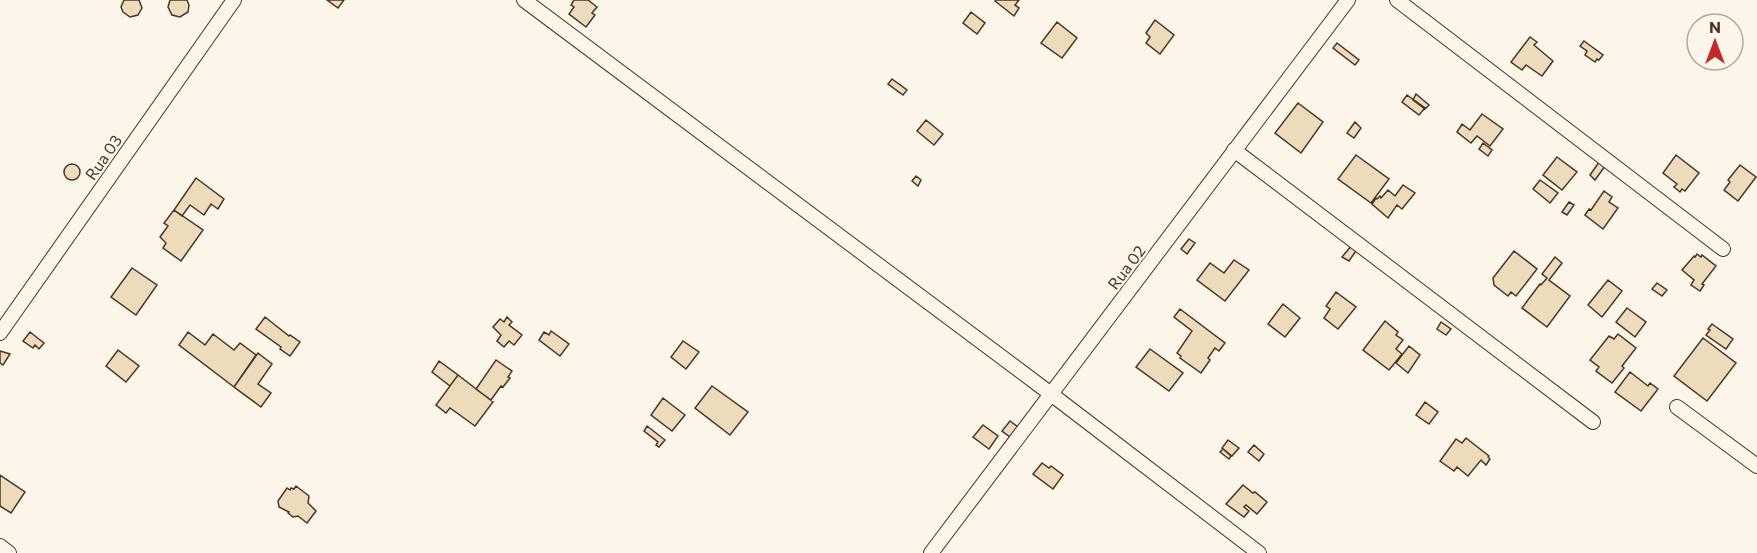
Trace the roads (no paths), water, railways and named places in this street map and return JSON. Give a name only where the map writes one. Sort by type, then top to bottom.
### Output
[{"type":"street","name":"Rua 03","points":[[0,333],[234,0]]},
{"type":"street","points":[[524,0],[1051,394],[1259,553]]},
{"type":"street","name":"Rua 02","points":[[931,553],[1348,0]]},
{"type":"street","points":[[1397,0],[1723,249]]},
{"type":"street","points":[[1234,150],[1593,422]]},
{"type":"street","points":[[1677,407],[1757,466]]},
{"type":"street","points":[[0,546],[9,553]]}]
